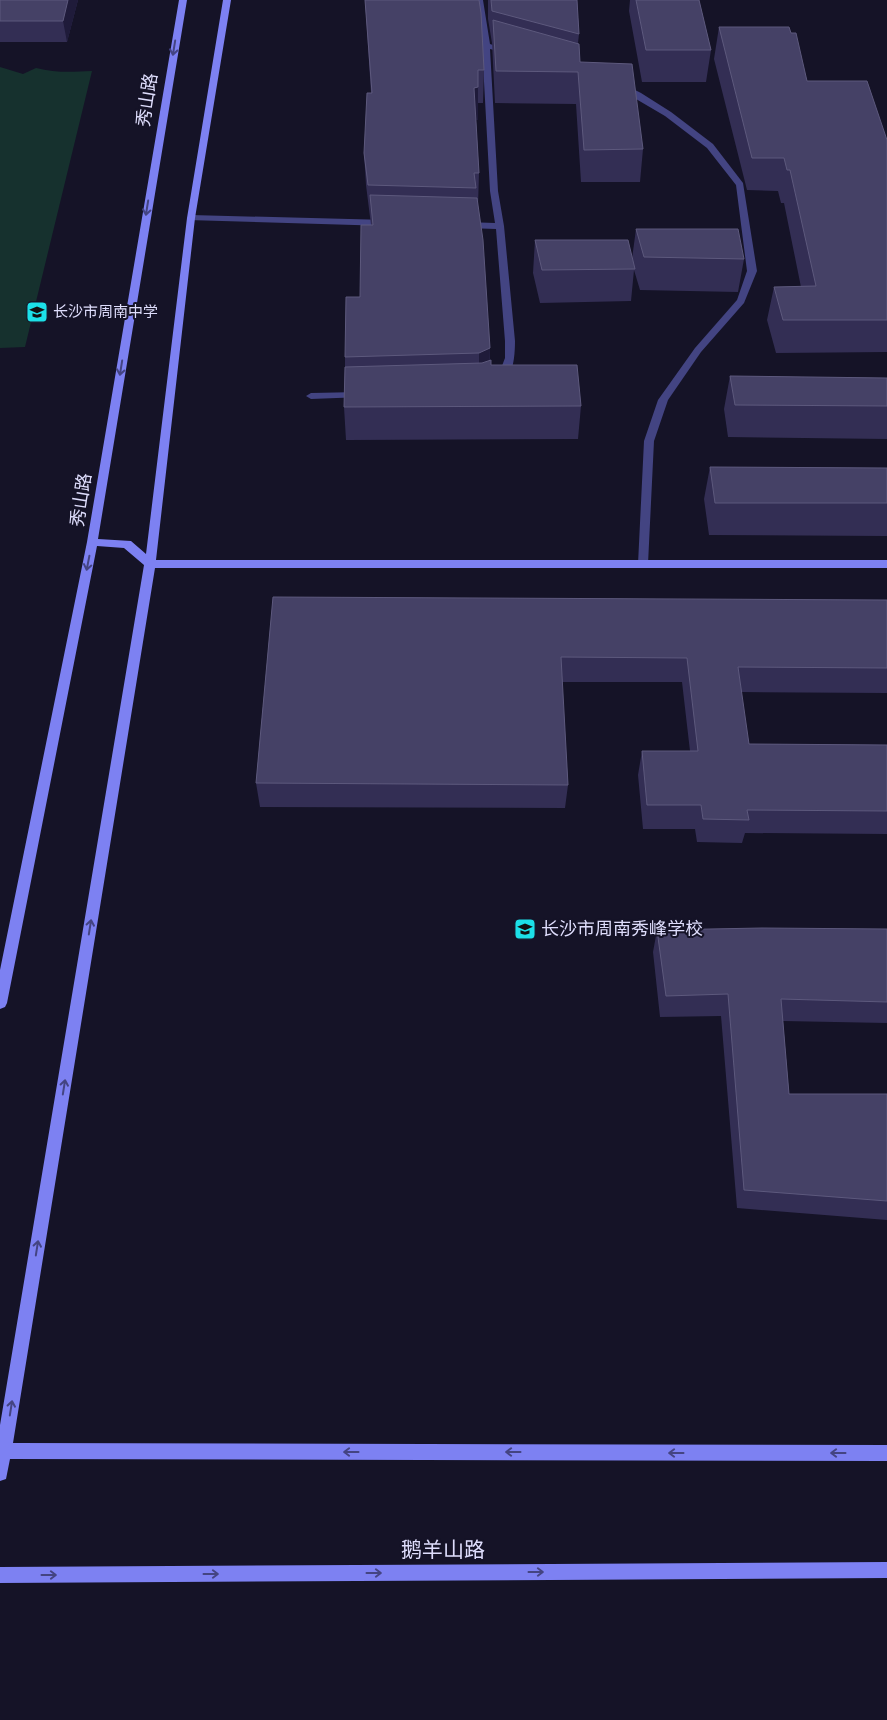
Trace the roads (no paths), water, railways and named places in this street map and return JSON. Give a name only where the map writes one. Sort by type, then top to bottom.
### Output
[{"type":"main road","name":"秀山路","points":[[0,1003],[92,542],[183,0]]},
{"type":"main road","points":[[0,1473],[2,1451],[150,564],[191,218],[227,0]]},
{"type":"main road","points":[[92,542],[127,544],[150,564],[887,564]]},
{"type":"main road","points":[[2,1451],[887,1453]]},
{"type":"main road","name":"鹅羊山路","points":[[0,1575],[887,1570]]},
{"type":"street","points":[[479,0],[486,45],[494,191],[500,226],[510,358],[504,378],[496,385]]},
{"type":"street","points":[[486,45],[513,53]]},
{"type":"street","points":[[611,82],[638,95],[668,114],[710,146],[740,185],[752,272],[741,301],[698,350],[663,400],[649,441],[643,564]]},
{"type":"street","points":[[191,218],[400,223]]},
{"type":"street","points":[[460,225],[500,226]]},
{"type":"street","points":[[311,396],[368,395]]},
{"type":"place","name":"长沙市周南中学","points":[[37,312]]},
{"type":"place","name":"长沙市周南秀峰学校","points":[[525,929]]}]
